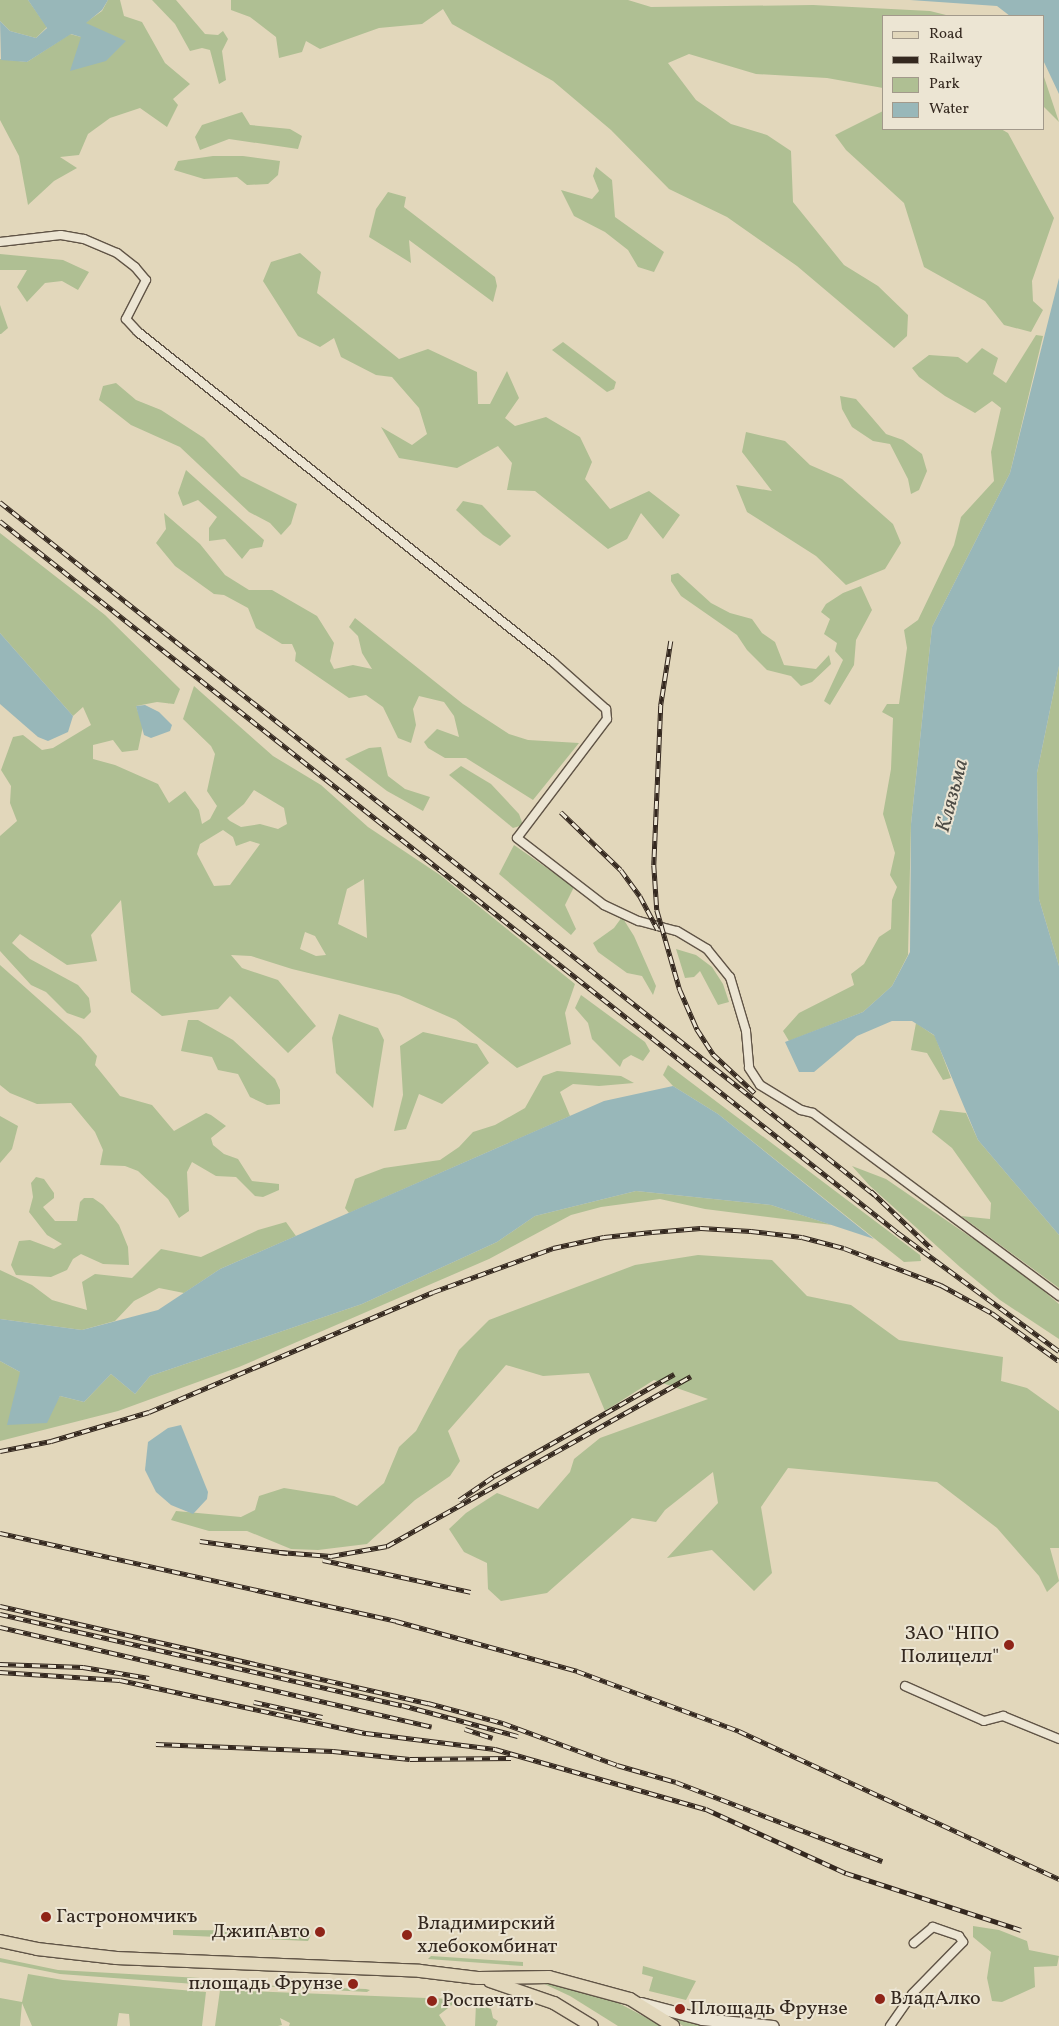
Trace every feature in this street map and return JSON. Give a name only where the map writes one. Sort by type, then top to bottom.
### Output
[{"type":"main road","points":[[0,1941],[37,1949],[116,1958],[420,1971],[478,1978],[549,1977],[702,2019],[773,2026]]},
{"type":"main road","points":[[478,1978],[554,2003],[592,2026]]},
{"type":"main road","points":[[630,1999],[673,2026]]},
{"type":"street","points":[[0,242],[61,235],[84,239],[117,253],[135,267],[146,280],[126,319],[138,332],[545,656],[606,709],[607,719],[517,838],[604,905],[639,921],[677,931],[707,949],[730,977],[746,1031],[750,1068],[760,1085],[801,1110],[814,1113],[1059,1296]]},
{"type":"street","points":[[905,1686],[984,1721],[1004,1716],[1059,1739]]},
{"type":"street","points":[[890,2026],[912,1994],[963,1942],[959,1936],[933,1926],[914,1943]]},
{"type":"green space","points":[[0,0],[28,0],[47,27],[36,38],[10,31],[0,21]]},
{"type":"green space","points":[[108,0],[120,0],[124,16],[142,22],[165,63],[190,84],[173,99],[178,105],[167,127],[140,108],[110,118],[88,134],[79,155],[60,157],[77,168],[54,181],[28,205],[19,156],[0,120],[0,59],[27,62],[70,34],[81,37],[85,23],[102,11]]},
{"type":"green space","points":[[152,0],[176,0],[205,34],[218,35],[223,31],[228,39],[222,51],[226,80],[219,84],[210,50],[202,48],[190,51],[175,24]]},
{"type":"green space","points":[[231,0],[628,0],[651,7],[813,5],[930,11],[946,15],[882,15],[882,88],[827,78],[756,74],[689,54],[668,63],[696,100],[731,124],[767,135],[791,151],[793,202],[844,265],[878,286],[908,315],[907,336],[894,348],[797,266],[727,217],[669,189],[611,130],[553,81],[452,24],[443,9],[422,24],[379,28],[320,49],[306,41],[302,52],[279,58],[276,37],[250,17],[231,10]]},
{"type":"green space","points":[[1044,77],[1059,122],[1044,107]]},
{"type":"green space","points":[[242,112],[250,125],[290,129],[302,136],[298,149],[229,139],[200,150],[195,137],[202,125]]},
{"type":"green space","points":[[882,112],[882,130],[1003,130],[1008,133],[1054,218],[1032,281],[1033,301],[1043,310],[1031,332],[1004,325],[985,301],[924,267],[904,203],[846,150],[835,135]]},
{"type":"green space","points":[[213,156],[243,156],[280,161],[278,175],[268,184],[247,185],[237,177],[204,179],[174,170],[178,161]]},
{"type":"green space","points":[[596,167],[612,180],[615,217],[664,252],[654,272],[638,267],[628,250],[605,232],[574,216],[561,190],[592,199],[599,191],[593,176]]},
{"type":"green space","points":[[388,192],[406,197],[404,207],[495,277],[497,286],[493,302],[409,240],[411,263],[369,237],[376,209]]},
{"type":"green space","points":[[300,253],[321,272],[317,293],[399,359],[428,349],[477,372],[478,404],[490,404],[507,371],[519,398],[505,418],[515,426],[546,417],[580,437],[592,462],[585,479],[610,509],[649,491],[680,515],[663,539],[641,513],[627,539],[608,549],[535,491],[507,490],[512,463],[498,446],[457,468],[399,458],[381,427],[412,445],[427,434],[419,408],[392,377],[376,375],[341,357],[334,338],[320,347],[298,336],[263,281],[271,262]]},
{"type":"green space","points":[[0,254],[63,260],[89,272],[78,290],[62,281],[45,283],[27,302],[17,287],[27,270],[0,270]]},
{"type":"green space","points":[[0,305],[8,328],[1,334],[0,334]]},
{"type":"green space","points":[[1036,335],[1043,336],[1010,473],[932,627],[911,824],[908,955],[892,986],[863,1012],[789,1041],[783,1031],[799,1013],[854,985],[851,974],[864,964],[879,937],[891,929],[892,900],[897,887],[890,875],[895,853],[883,814],[891,769],[893,718],[882,712],[887,704],[899,704],[907,648],[904,630],[918,620],[954,545],[961,517],[994,481],[991,452],[1001,408],[992,401],[975,413],[945,396],[919,377],[912,368],[929,355],[958,357],[967,363],[982,348],[998,358],[993,374],[1006,383]]},
{"type":"green space","points":[[563,342],[616,382],[614,389],[607,392],[552,350]]},
{"type":"green space","points":[[116,383],[136,400],[161,410],[204,438],[241,476],[297,504],[291,524],[281,535],[270,523],[249,512],[180,447],[131,425],[99,400],[103,386]]},
{"type":"green space","points":[[840,396],[856,399],[886,434],[903,440],[922,454],[927,471],[919,490],[911,494],[908,479],[890,444],[873,441],[852,427],[842,409]]},
{"type":"green space","points":[[746,432],[785,441],[810,465],[842,479],[893,524],[901,543],[885,569],[846,585],[816,556],[747,512],[736,485],[772,491],[742,452]]},
{"type":"green space","points":[[186,470],[264,540],[262,547],[250,549],[242,559],[225,539],[209,541],[209,528],[217,517],[198,500],[183,506],[178,493]]},
{"type":"green space","points":[[463,501],[482,505],[511,536],[500,546],[483,535],[456,510]]},
{"type":"green space","points":[[164,513],[200,544],[225,575],[249,590],[272,590],[317,616],[334,643],[330,661],[334,669],[353,665],[372,669],[362,653],[358,636],[349,627],[355,618],[463,704],[509,734],[528,740],[579,743],[533,800],[466,758],[445,758],[428,748],[424,742],[437,729],[459,737],[454,716],[444,702],[419,696],[413,709],[416,725],[411,743],[398,738],[383,707],[366,695],[349,698],[295,661],[296,653],[292,644],[282,644],[256,628],[248,608],[224,595],[214,594],[175,566],[156,543],[166,529]]},
{"type":"green space","points":[[0,533],[105,615],[180,689],[174,704],[157,702],[136,706],[143,726],[138,750],[122,752],[113,740],[93,745],[93,759],[115,765],[158,784],[169,803],[185,791],[199,810],[202,824],[210,819],[217,806],[207,791],[215,754],[211,746],[183,719],[194,686],[273,756],[321,785],[368,827],[440,875],[575,984],[565,1013],[571,1044],[517,1068],[456,1020],[399,995],[292,969],[251,956],[231,955],[242,968],[278,980],[316,1026],[288,1053],[230,996],[218,1009],[162,1016],[131,992],[121,900],[91,935],[97,961],[67,965],[20,934],[12,943],[30,959],[78,985],[89,998],[91,1012],[84,1019],[67,1013],[46,992],[31,985],[0,951],[0,836],[17,821],[10,803],[11,786],[1,770],[13,737],[23,735],[42,750],[53,748],[91,725],[83,707],[73,716],[0,633]],"holes":[[[254,790],[284,808],[287,824],[278,829],[260,824],[241,827],[227,818],[244,804]],[[223,830],[233,837],[236,846],[250,841],[260,844],[230,885],[214,886],[197,854],[200,844]],[[364,879],[367,938],[338,924],[347,889]],[[305,932],[315,936],[326,955],[316,956],[300,949]]]},
{"type":"green space","points":[[678,573],[711,603],[730,613],[752,619],[762,633],[775,642],[784,665],[816,669],[829,655],[831,664],[812,682],[801,686],[791,676],[767,670],[747,650],[737,635],[681,596],[671,581],[671,575]]},
{"type":"green space","points":[[861,586],[872,610],[856,640],[854,665],[830,705],[824,701],[843,660],[835,651],[837,643],[824,634],[830,619],[821,612],[826,604],[843,593]]},
{"type":"green space","points":[[1059,666],[1059,966],[1039,899],[1037,773]]},
{"type":"green space","points":[[381,747],[388,776],[405,789],[430,797],[423,811],[387,791],[345,759],[369,748]]},
{"type":"green space","points":[[461,766],[491,784],[519,814],[523,825],[513,828],[449,775]]},
{"type":"green space","points":[[514,845],[574,887],[565,905],[576,929],[571,935],[499,874]]},
{"type":"green space","points":[[622,917],[634,936],[656,986],[653,995],[642,976],[627,973],[598,952],[593,943],[614,928]]},
{"type":"green space","points":[[676,949],[696,955],[712,967],[723,984],[729,1002],[718,1005],[700,971],[694,977],[685,978]]},
{"type":"green space","points":[[0,965],[81,1037],[97,1056],[95,1065],[120,1096],[152,1105],[174,1131],[206,1113],[211,1115],[226,1126],[211,1138],[213,1145],[224,1154],[238,1159],[252,1181],[279,1184],[279,1190],[263,1197],[255,1196],[236,1177],[216,1176],[192,1162],[187,1172],[189,1211],[179,1218],[168,1199],[138,1171],[125,1166],[100,1165],[103,1150],[95,1132],[71,1103],[37,1104],[10,1093],[0,1085]]},
{"type":"green space","points":[[581,995],[645,1042],[650,1051],[643,1061],[631,1055],[623,1060],[620,1067],[592,1039],[588,1023],[575,1008]]},
{"type":"green space","points":[[339,1014],[378,1028],[384,1040],[373,1108],[336,1073],[332,1038]]},
{"type":"green space","points":[[188,1020],[198,1020],[233,1040],[275,1079],[280,1090],[280,1104],[267,1105],[250,1097],[238,1074],[218,1070],[212,1057],[181,1051]]},
{"type":"green space","points":[[916,1023],[935,1036],[951,1078],[943,1080],[927,1053],[911,1050]]},
{"type":"green space","points":[[423,1032],[477,1044],[489,1063],[442,1104],[419,1094],[406,1129],[394,1131],[403,1095],[400,1046]]},
{"type":"green space","points":[[668,1065],[920,1255],[921,1261],[904,1262],[718,1114],[673,1086],[663,1075]]},
{"type":"green space","points":[[557,1071],[621,1076],[634,1083],[599,1086],[573,1084],[560,1092],[570,1116],[349,1213],[345,1208],[355,1179],[384,1168],[440,1160],[459,1147],[473,1132],[495,1125],[525,1108],[543,1076]]},
{"type":"green space","points":[[940,1110],[966,1113],[978,1140],[1059,1235],[1059,1288],[961,1216],[990,1219],[991,1203],[952,1148],[932,1132]]},
{"type":"green space","points":[[0,1116],[18,1126],[12,1149],[0,1163]]},
{"type":"green space","points":[[852,1166],[886,1179],[972,1238],[991,1246],[1059,1304],[1059,1339],[1000,1300],[960,1267],[869,1185]]},
{"type":"green space","points":[[36,1177],[44,1179],[54,1193],[54,1198],[43,1207],[55,1221],[77,1221],[80,1202],[84,1198],[93,1198],[103,1205],[119,1225],[128,1247],[129,1265],[103,1264],[81,1254],[73,1259],[67,1270],[51,1277],[16,1275],[11,1265],[19,1241],[30,1240],[54,1249],[62,1244],[47,1235],[29,1212],[33,1197],[31,1183]]},
{"type":"green space","points":[[636,1191],[771,1205],[832,1225],[705,1209],[660,1199],[601,1207],[571,1215],[489,1259],[239,1367],[118,1411],[0,1441],[0,1361],[20,1372],[52,1408],[60,1396],[84,1402],[111,1374],[135,1394],[150,1376],[362,1304],[497,1242],[535,1216]]},
{"type":"green space","points":[[286,1222],[296,1236],[220,1269],[184,1293],[159,1288],[134,1301],[115,1321],[82,1330],[0,1319],[0,1270],[32,1285],[52,1300],[87,1310],[82,1282],[95,1274],[132,1278],[161,1249],[201,1257],[258,1230]]},
{"type":"green space","points":[[698,1255],[772,1260],[807,1296],[851,1305],[899,1340],[1003,1357],[1001,1381],[1027,1388],[1059,1411],[1059,1548],[1050,1548],[1059,1581],[1047,1592],[1039,1576],[997,1528],[937,1482],[788,1468],[761,1507],[772,1573],[754,1591],[712,1550],[667,1558],[718,1503],[713,1472],[665,1510],[656,1522],[632,1518],[547,1593],[501,1601],[488,1589],[487,1563],[464,1552],[449,1529],[466,1513],[497,1493],[538,1509],[570,1472],[574,1459],[600,1438],[708,1399],[654,1380],[605,1411],[589,1373],[543,1376],[506,1365],[448,1431],[460,1461],[450,1476],[415,1500],[367,1544],[318,1550],[291,1549],[247,1531],[209,1531],[171,1520],[176,1511],[241,1517],[255,1510],[259,1496],[284,1488],[334,1496],[357,1506],[384,1483],[399,1447],[416,1431],[459,1350],[489,1320],[635,1265]]},
{"type":"green space","points":[[973,1926],[999,1930],[1027,1941],[1029,1950],[1059,1956],[1057,1966],[1034,1967],[1035,1987],[1002,2002],[992,2001],[987,1978],[991,1952],[973,1937]]},
{"type":"green space","points":[[173,1930],[308,1931],[311,1935],[308,1941],[173,1935]]},
{"type":"green space","points":[[431,1956],[523,1962],[523,1966],[428,1959]]},
{"type":"green space","points":[[0,1958],[58,1970],[200,1978],[208,1985],[60,1974],[0,1962]]},
{"type":"green space","points":[[643,1966],[696,1981],[686,2000],[649,1991],[653,1977],[642,1974]]},
{"type":"green space","points":[[28,1974],[63,1980],[206,1992],[202,2026],[130,2026],[129,2014],[119,2013],[117,2026],[32,2026],[22,2003],[20,2026],[0,2026],[0,1998],[22,2002]]},
{"type":"green space","points":[[540,1980],[611,1999],[662,2026],[618,2026],[570,1996],[540,1982]]},
{"type":"green space","points":[[222,1984],[366,1989],[370,1990],[367,1992]]},
{"type":"green space","points":[[220,1990],[426,1998],[427,2004],[436,2003],[436,1998],[453,2000],[452,2005],[439,2015],[446,2026],[289,2026],[290,2023],[280,2018],[282,2025],[278,2026],[215,2026]]},
{"type":"green space","points":[[476,2004],[491,2009],[493,2018],[498,2021],[496,2026],[475,2026]]},
{"type":"green space","points":[[672,2016],[725,2026],[683,2026],[671,2018]]},
{"type":"water","points":[[28,0],[108,0],[102,10],[86,23],[126,41],[106,61],[70,71],[81,37],[71,34],[27,62],[1,60],[0,21],[10,31],[36,38],[47,28]]},
{"type":"water","points":[[910,0],[1059,0],[1059,94],[1044,62],[1044,15],[1009,15],[997,6]]},
{"type":"water","name":"Клязьма","points":[[1059,278],[1059,666],[1037,773],[1039,899],[1059,966],[1059,1235],[978,1140],[934,1035],[912,1021],[892,1021],[857,1036],[814,1072],[799,1072],[785,1042],[863,1012],[892,986],[910,952],[911,824],[932,627],[1010,473]]},
{"type":"water","points":[[0,633],[73,716],[68,732],[48,741],[38,737],[0,704]]},
{"type":"water","points":[[145,705],[159,712],[172,725],[170,731],[151,738],[144,735],[136,706]]},
{"type":"water","points":[[673,1086],[718,1114],[874,1239],[771,1205],[636,1191],[535,1216],[497,1242],[362,1304],[150,1376],[135,1394],[111,1374],[84,1402],[60,1396],[47,1423],[7,1425],[20,1372],[0,1361],[0,1319],[82,1330],[158,1310],[220,1269],[604,1101]]},
{"type":"water","points":[[181,1425],[208,1492],[207,1499],[193,1514],[171,1505],[156,1492],[145,1470],[148,1442],[168,1428]]},
{"type":"railway","points":[[0,502],[875,1195]]},
{"type":"railway","points":[[0,521],[897,1232],[1059,1351]]},
{"type":"railway","points":[[671,641],[661,705],[654,865],[657,910],[680,990],[697,1029],[713,1054],[755,1093]]},
{"type":"railway","points":[[561,812],[621,870],[640,896],[658,930]]},
{"type":"railway","points":[[871,1191],[931,1248]]},
{"type":"railway","points":[[0,1451],[51,1441],[149,1412],[433,1292],[553,1248],[604,1237],[652,1232],[701,1228],[751,1231],[802,1237],[844,1248],[941,1285],[992,1313],[1059,1361]]},
{"type":"railway","points":[[459,1500],[494,1476],[674,1374]]},
{"type":"railway","points":[[280,1552],[331,1556],[387,1546],[691,1376]]},
{"type":"railway","points":[[0,1533],[396,1621],[577,1671],[739,1731],[1059,1879]]},
{"type":"railway","points":[[200,1541],[287,1553]]},
{"type":"railway","points":[[323,1560],[471,1592]]},
{"type":"railway","points":[[0,1606],[428,1703],[503,1723],[617,1765],[676,1782],[882,1861]]},
{"type":"railway","points":[[0,1614],[402,1705],[518,1736]]},
{"type":"railway","points":[[0,1627],[432,1727]]},
{"type":"railway","points":[[0,1664],[83,1667],[149,1678]]},
{"type":"railway","points":[[0,1672],[120,1680],[366,1733],[495,1749],[706,1809],[846,1873],[1021,1930]]},
{"type":"railway","points":[[254,1702],[322,1717]]},
{"type":"railway","points":[[465,1729],[493,1738]]},
{"type":"railway","points":[[156,1744],[333,1751],[410,1759],[511,1758]]},
{"type":"place","name":"ЗАО \"НПО Полицелл\"","points":[[1009,1645]]},
{"type":"place","name":"Гастрономчикъ","points":[[46,1917]]},
{"type":"place","name":"ДжипАвто","points":[[320,1932]]},
{"type":"place","name":"Владимирский хлебокомбинат","points":[[407,1935]]},
{"type":"place","name":"площадь Фрунзе","points":[[353,1984]]},
{"type":"place","name":"ВладАлко","points":[[880,1999]]},
{"type":"place","name":"Роспечать","points":[[432,2001]]},
{"type":"place","name":"Площадь Фрунзе","points":[[680,2009]]}]
